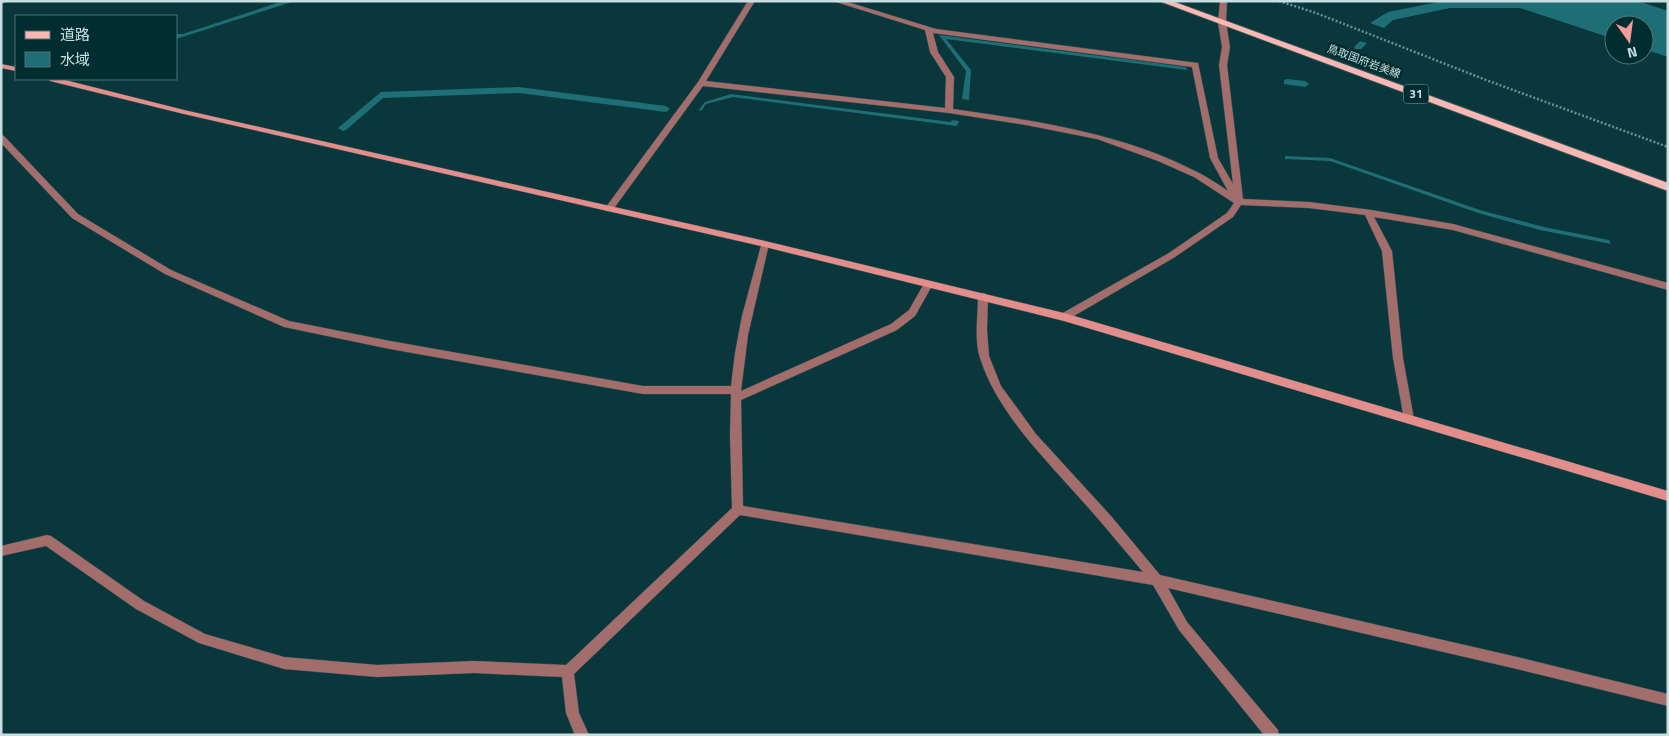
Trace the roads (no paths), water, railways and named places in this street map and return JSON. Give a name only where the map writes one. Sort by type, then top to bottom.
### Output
[{"type":"main road","name":"鳥取国府岩美線","points":[[1163,1],[1668,187]]},
{"type":"street","points":[[609,209],[701,83],[752,1]]},
{"type":"street","points":[[836,1],[928,28],[1195,65],[1214,158],[1239,202]]},
{"type":"street","points":[[1064,317],[1172,255],[1230,215],[1239,202],[1223,65],[1226,47],[1222,22],[1224,1]]},
{"type":"street","points":[[928,28],[934,52],[950,77],[949,111]]},
{"type":"street","points":[[1,66],[15,69]]},
{"type":"street","points":[[58,80],[184,112],[765,244],[1064,317],[1668,496]]},
{"type":"street","points":[[701,83],[949,111],[1026,122],[1099,137],[1161,159],[1197,175],[1239,202],[1309,205],[1368,212],[1453,227],[1668,287]]},
{"type":"street","points":[[1,138],[75,216],[168,272],[287,324],[390,345],[643,390],[736,394],[894,327],[912,313],[928,284]]},
{"type":"street","points":[[1368,212],[1387,251],[1398,358],[1409,419]]},
{"type":"street","points":[[1,551],[48,540],[140,605],[203,639],[284,663],[377,671],[474,667],[568,671],[738,510],[734,433],[736,394],[745,321],[765,244]]},
{"type":"street","points":[[983,297],[982,330],[984,356],[997,388],[1032,437],[1107,520],[1157,580],[1183,626],[1273,735]]},
{"type":"street","points":[[738,510],[1157,580],[1668,700]]},
{"type":"street","points":[[568,671],[569,699],[579,729],[583,735]]},
{"type":"water","points":[[283,1],[295,1],[178,38],[178,34]]},
{"type":"water","points":[[1638,1],[1668,11],[1668,57],[1654,52],[1654,15],[1604,15],[1604,36],[1520,8],[1450,8],[1393,20],[1384,28],[1370,23],[1388,12],[1438,2]]},
{"type":"water","points":[[939,35],[1186,67],[1187,70],[946,39],[971,70],[969,100],[962,99],[966,71]]},
{"type":"water","points":[[731,94],[951,122],[952,120],[959,121],[957,126],[733,97],[706,104],[702,110],[698,111],[705,102]]},
{"type":"water","points":[[1285,156],[1330,158],[1480,210],[1544,227],[1609,240],[1611,244],[1540,230],[1478,213],[1330,161],[1285,159]]},
{"type":"waterway","points":[[1358,47],[1363,43]]},
{"type":"waterway","points":[[1287,82],[1305,84]]},
{"type":"waterway","points":[[343,128],[381,95],[519,90],[666,109]]}]
